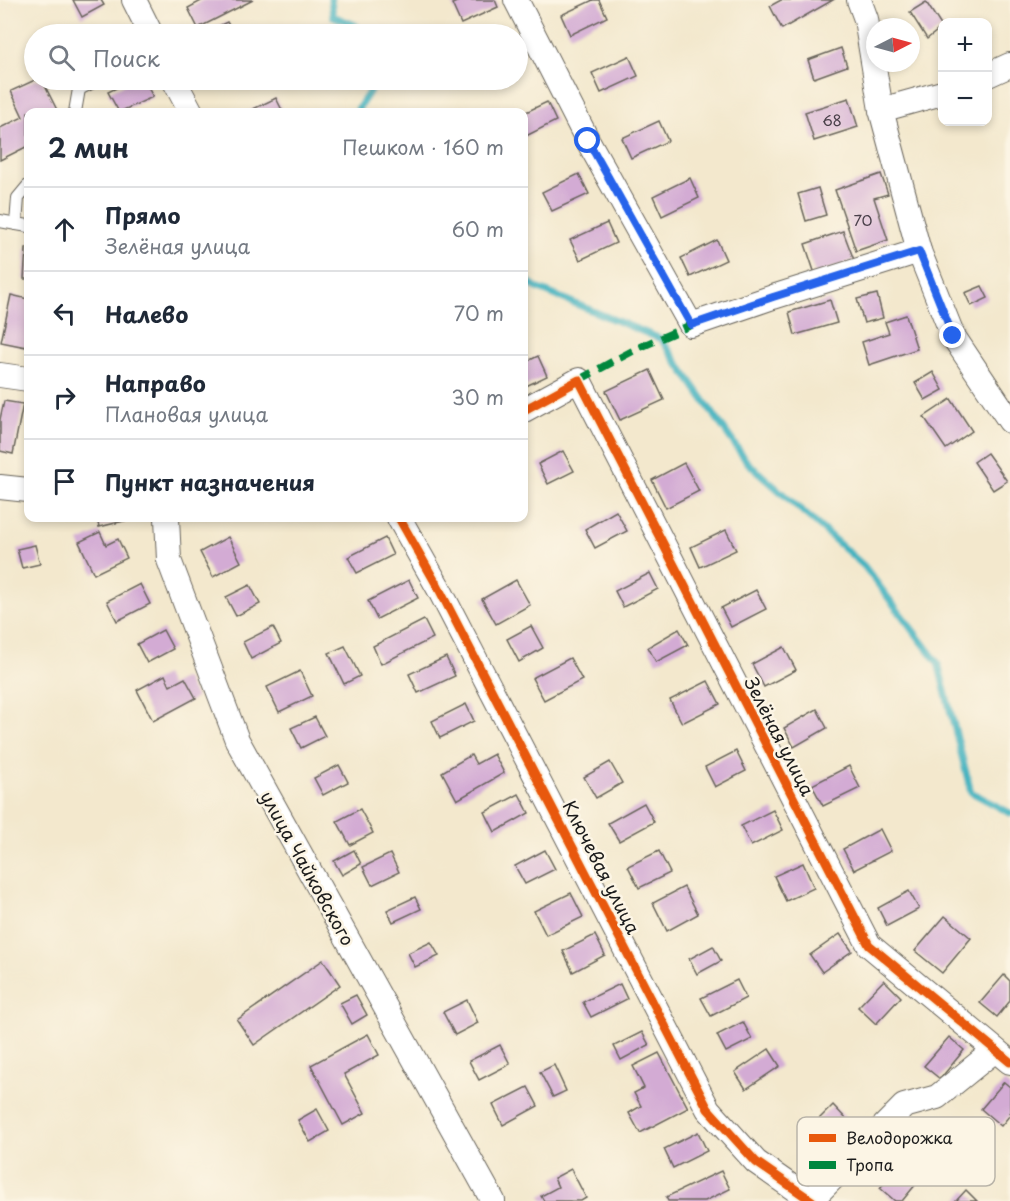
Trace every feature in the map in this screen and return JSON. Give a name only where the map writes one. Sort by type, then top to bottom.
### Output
[{"type":"street","points":[[134,0],[146,24]]},
{"type":"street","points":[[516,0],[588,141],[691,325],[919,251]]},
{"type":"street","points":[[859,0],[866,19],[880,110],[919,251],[953,336],[1010,421]]},
{"type":"street","points":[[992,73],[1010,65]]},
{"type":"street","points":[[179,90],[189,108]]},
{"type":"street","points":[[880,110],[938,94]]},
{"type":"street","points":[[0,375],[24,378]]},
{"type":"street","name":"Зелёная улица","points":[[528,409],[579,380],[869,945],[1003,1056]]},
{"type":"street","points":[[0,487],[24,490]]},
{"type":"street","name":"улица Чайковского","points":[[167,522],[169,560],[237,740],[493,1201]]},
{"type":"street","name":"Ключевая улица","points":[[401,522],[438,587],[708,1109],[756,1162],[812,1200]]},
{"type":"street","points":[[893,1117],[904,1106],[937,1097],[1003,1056]]},
{"type":"street","points":[[812,1200],[826,1186]]},
{"type":"lane","points":[[76,108],[79,90]]},
{"type":"lane","points":[[0,221],[22,225],[18,198],[24,191]]},
{"type":"building","points":[[73,0],[101,0],[104,5],[82,17]]},
{"type":"building","points":[[203,0],[253,0],[206,24],[196,24],[188,8]]},
{"type":"building","points":[[461,0],[495,0],[498,7],[461,24],[452,4]]},
{"type":"building","points":[[593,0],[599,0],[607,17],[570,35],[561,15]]},
{"type":"building","points":[[781,0],[833,0],[782,29],[770,6]]},
{"type":"building","points":[[926,2],[938,21],[938,30],[927,39],[920,28],[920,18],[914,18],[910,12]]},
{"type":"building","points":[[841,48],[847,66],[814,78],[808,60]]},
{"type":"building","points":[[629,56],[638,76],[601,93],[592,73]]},
{"type":"building","points":[[24,85],[24,90],[47,90],[56,108],[24,108],[24,148],[0,160],[0,128],[23,117],[11,91]]},
{"type":"building","points":[[149,90],[153,97],[128,108],[117,108],[108,92]]},
{"type":"building","points":[[276,98],[281,108],[255,108]]},
{"type":"building","points":[[849,98],[858,127],[814,141],[805,112]]},
{"type":"building","points":[[547,102],[556,121],[528,135],[528,111]]},
{"type":"building","points":[[659,121],[668,141],[631,158],[622,138]]},
{"type":"building","points":[[579,174],[589,194],[552,211],[542,192]]},
{"type":"building","points":[[881,174],[888,194],[874,198],[888,240],[856,251],[835,190]]},
{"type":"building","points":[[690,178],[699,198],[662,216],[653,196]]},
{"type":"building","points":[[818,188],[826,215],[806,221],[798,194]]},
{"type":"building","points":[[607,223],[616,243],[580,260],[570,240]]},
{"type":"building","points":[[843,231],[854,260],[815,274],[805,244]]},
{"type":"building","points":[[717,240],[726,260],[690,277],[681,258]]},
{"type":"building","points":[[982,286],[988,298],[971,306],[965,293]]},
{"type":"building","points":[[877,294],[883,318],[864,323],[857,299]]},
{"type":"building","points":[[11,295],[24,298],[24,347],[1,342]]},
{"type":"building","points":[[830,300],[837,323],[795,335],[789,312]]},
{"type":"building","points":[[906,315],[917,349],[869,365],[862,342],[889,333],[885,322]]},
{"type":"building","points":[[538,356],[547,376],[528,385],[528,361]]},
{"type":"building","points":[[650,370],[664,400],[620,420],[606,391]]},
{"type":"building","points":[[933,372],[943,390],[925,400],[915,383]]},
{"type":"building","points":[[951,399],[972,431],[946,449],[924,417]]},
{"type":"building","points":[[4,401],[23,404],[13,454],[0,451],[0,419]]},
{"type":"building","points":[[563,451],[574,471],[548,484],[538,464]]},
{"type":"building","points":[[987,453],[1007,481],[993,490],[974,462]]},
{"type":"building","points":[[684,463],[699,491],[666,508],[652,480]]},
{"type":"building","points":[[616,511],[627,531],[595,548],[585,529]]},
{"type":"building","points":[[98,522],[120,522],[99,527]]},
{"type":"building","points":[[726,530],[736,550],[700,567],[691,547]]},
{"type":"building","points":[[100,532],[106,545],[118,539],[127,558],[94,574],[79,542]]},
{"type":"building","points":[[228,537],[241,562],[213,577],[200,552]]},
{"type":"building","points":[[385,538],[393,555],[357,573],[348,557]]},
{"type":"building","points":[[35,545],[40,564],[22,568],[17,549]]},
{"type":"building","points":[[650,573],[658,589],[623,607],[615,591]]},
{"type":"building","points":[[409,580],[418,598],[377,619],[368,601]]},
{"type":"building","points":[[516,580],[530,605],[496,624],[482,599]]},
{"type":"building","points":[[140,584],[150,604],[117,621],[107,601]]},
{"type":"building","points":[[250,585],[260,604],[236,616],[226,597]]},
{"type":"building","points":[[756,590],[766,609],[731,627],[721,608]]},
{"type":"building","points":[[424,620],[433,638],[381,664],[373,646]]},
{"type":"building","points":[[531,626],[543,648],[519,662],[507,639]]},
{"type":"building","points":[[273,627],[281,643],[251,659],[243,642]]},
{"type":"building","points":[[679,629],[688,645],[656,662],[648,647]]},
{"type":"building","points":[[163,630],[173,649],[147,663],[137,644]]},
{"type":"building","points":[[345,646],[360,676],[344,684],[329,653]]},
{"type":"building","points":[[784,647],[796,670],[764,687],[752,664]]},
{"type":"building","points":[[446,657],[455,676],[418,693],[409,674]]},
{"type":"building","points":[[570,658],[582,680],[544,700],[532,678]]},
{"type":"building","points":[[300,671],[312,696],[279,712],[267,687]]},
{"type":"building","points":[[165,675],[170,686],[185,678],[196,698],[153,721],[137,690]]},
{"type":"building","points":[[708,681],[720,704],[682,723],[670,700]]},
{"type":"building","points":[[466,704],[474,721],[440,738],[432,721]]},
{"type":"building","points":[[817,709],[827,728],[794,747],[784,728]]},
{"type":"building","points":[[315,717],[325,736],[301,748],[291,728]]},
{"type":"building","points":[[736,751],[746,771],[715,787],[705,767]]},
{"type":"building","points":[[494,754],[504,773],[457,800],[442,772],[471,755],[476,764]]},
{"type":"building","points":[[610,762],[622,783],[596,798],[584,777]]},
{"type":"building","points":[[339,765],[348,782],[323,795],[314,778]]},
{"type":"building","points":[[849,766],[860,788],[823,806],[812,785]]},
{"type":"building","points":[[519,794],[529,813],[495,832],[485,812]]},
{"type":"building","points":[[644,803],[654,822],[619,841],[608,823]]},
{"type":"building","points":[[360,809],[373,833],[350,845],[337,821]]},
{"type":"building","points":[[773,810],[783,830],[751,846],[741,826]]},
{"type":"building","points":[[880,829],[891,851],[854,870],[843,849]]},
{"type":"building","points":[[354,850],[361,864],[342,875],[334,861]]},
{"type":"building","points":[[545,850],[555,869],[525,884],[515,866]]},
{"type":"building","points":[[659,851],[670,873],[639,888],[628,866]]},
{"type":"building","points":[[390,854],[399,872],[372,885],[363,867]]},
{"type":"building","points":[[803,863],[814,888],[786,901],[774,876]]},
{"type":"building","points":[[684,887],[698,914],[667,931],[653,903]]},
{"type":"building","points":[[909,891],[919,909],[887,926],[878,908]]},
{"type":"building","points":[[571,893],[583,917],[546,935],[534,911]]},
{"type":"building","points":[[415,897],[421,909],[393,922],[387,910]]},
{"type":"building","points":[[945,916],[971,938],[942,973],[915,951]]},
{"type":"building","points":[[840,934],[852,951],[822,972],[810,955]]},
{"type":"building","points":[[595,935],[605,955],[573,972],[563,951]]},
{"type":"building","points":[[431,942],[439,956],[415,967],[408,953]]},
{"type":"building","points":[[713,946],[721,961],[697,974],[689,959]]},
{"type":"building","points":[[323,960],[340,985],[254,1045],[237,1020]]},
{"type":"building","points":[[1004,975],[1010,981],[1010,1001],[997,1017],[980,1003]]},
{"type":"building","points":[[737,980],[746,998],[711,1016],[701,998]]},
{"type":"building","points":[[884,980],[901,997],[876,1024],[858,1007]]},
{"type":"building","points":[[620,984],[627,999],[591,1017],[583,1002]]},
{"type":"building","points":[[356,995],[367,1015],[352,1024],[340,1003]]},
{"type":"building","points":[[467,1000],[478,1023],[455,1035],[443,1012]]},
{"type":"building","points":[[743,1022],[752,1039],[726,1052],[717,1035]]},
{"type":"building","points":[[642,1032],[649,1045],[621,1060],[614,1046]]},
{"type":"building","points":[[368,1034],[379,1055],[344,1074],[365,1113],[343,1125],[311,1065]]},
{"type":"building","points":[[949,1037],[964,1050],[940,1079],[924,1066]]},
{"type":"building","points":[[500,1045],[510,1064],[479,1080],[469,1061]]},
{"type":"building","points":[[769,1049],[780,1066],[746,1089],[735,1072]]},
{"type":"building","points":[[659,1053],[688,1108],[640,1133],[629,1113],[641,1106],[634,1093],[644,1088],[633,1066]]},
{"type":"building","points":[[554,1065],[566,1091],[553,1097],[540,1072]]},
{"type":"building","points":[[1004,1082],[1010,1087],[1010,1115],[1001,1126],[995,1121],[995,1117],[990,1117],[981,1109]]},
{"type":"building","points":[[528,1087],[538,1106],[503,1125],[493,1105]]},
{"type":"building","points":[[833,1105],[844,1117],[821,1117]]},
{"type":"building","points":[[317,1109],[329,1131],[310,1142],[298,1120]]},
{"type":"building","points":[[698,1132],[707,1151],[673,1168],[664,1149]]},
{"type":"building","points":[[571,1169],[586,1198],[581,1201],[544,1201],[541,1196],[558,1187],[554,1178]]},
{"type":"building","points":[[721,1171],[730,1189],[705,1201],[668,1201],[666,1197]]},
{"type":"building","points":[[882,1186],[914,1186],[902,1201],[895,1201],[880,1188]]},
{"type":"building","points":[[966,1190],[977,1201],[956,1201]]},
{"type":"waterway","points":[[331,0],[333,16],[353,24]]},
{"type":"waterway","points":[[359,108],[370,90]]},
{"type":"waterway","points":[[528,282],[537,288],[661,339],[747,462],[864,566],[938,663],[971,792],[1010,813]]},
{"type":"marked path","points":[[579,380],[638,348],[691,325]]},
{"type":"cycle path","points":[[528,408],[579,380],[869,945],[1010,1062]]},
{"type":"cycle path","points":[[401,522],[438,587],[708,1109],[756,1162],[812,1201]]},
{"type":"route","points":[[588,141],[691,325],[919,251],[953,336]]}]
